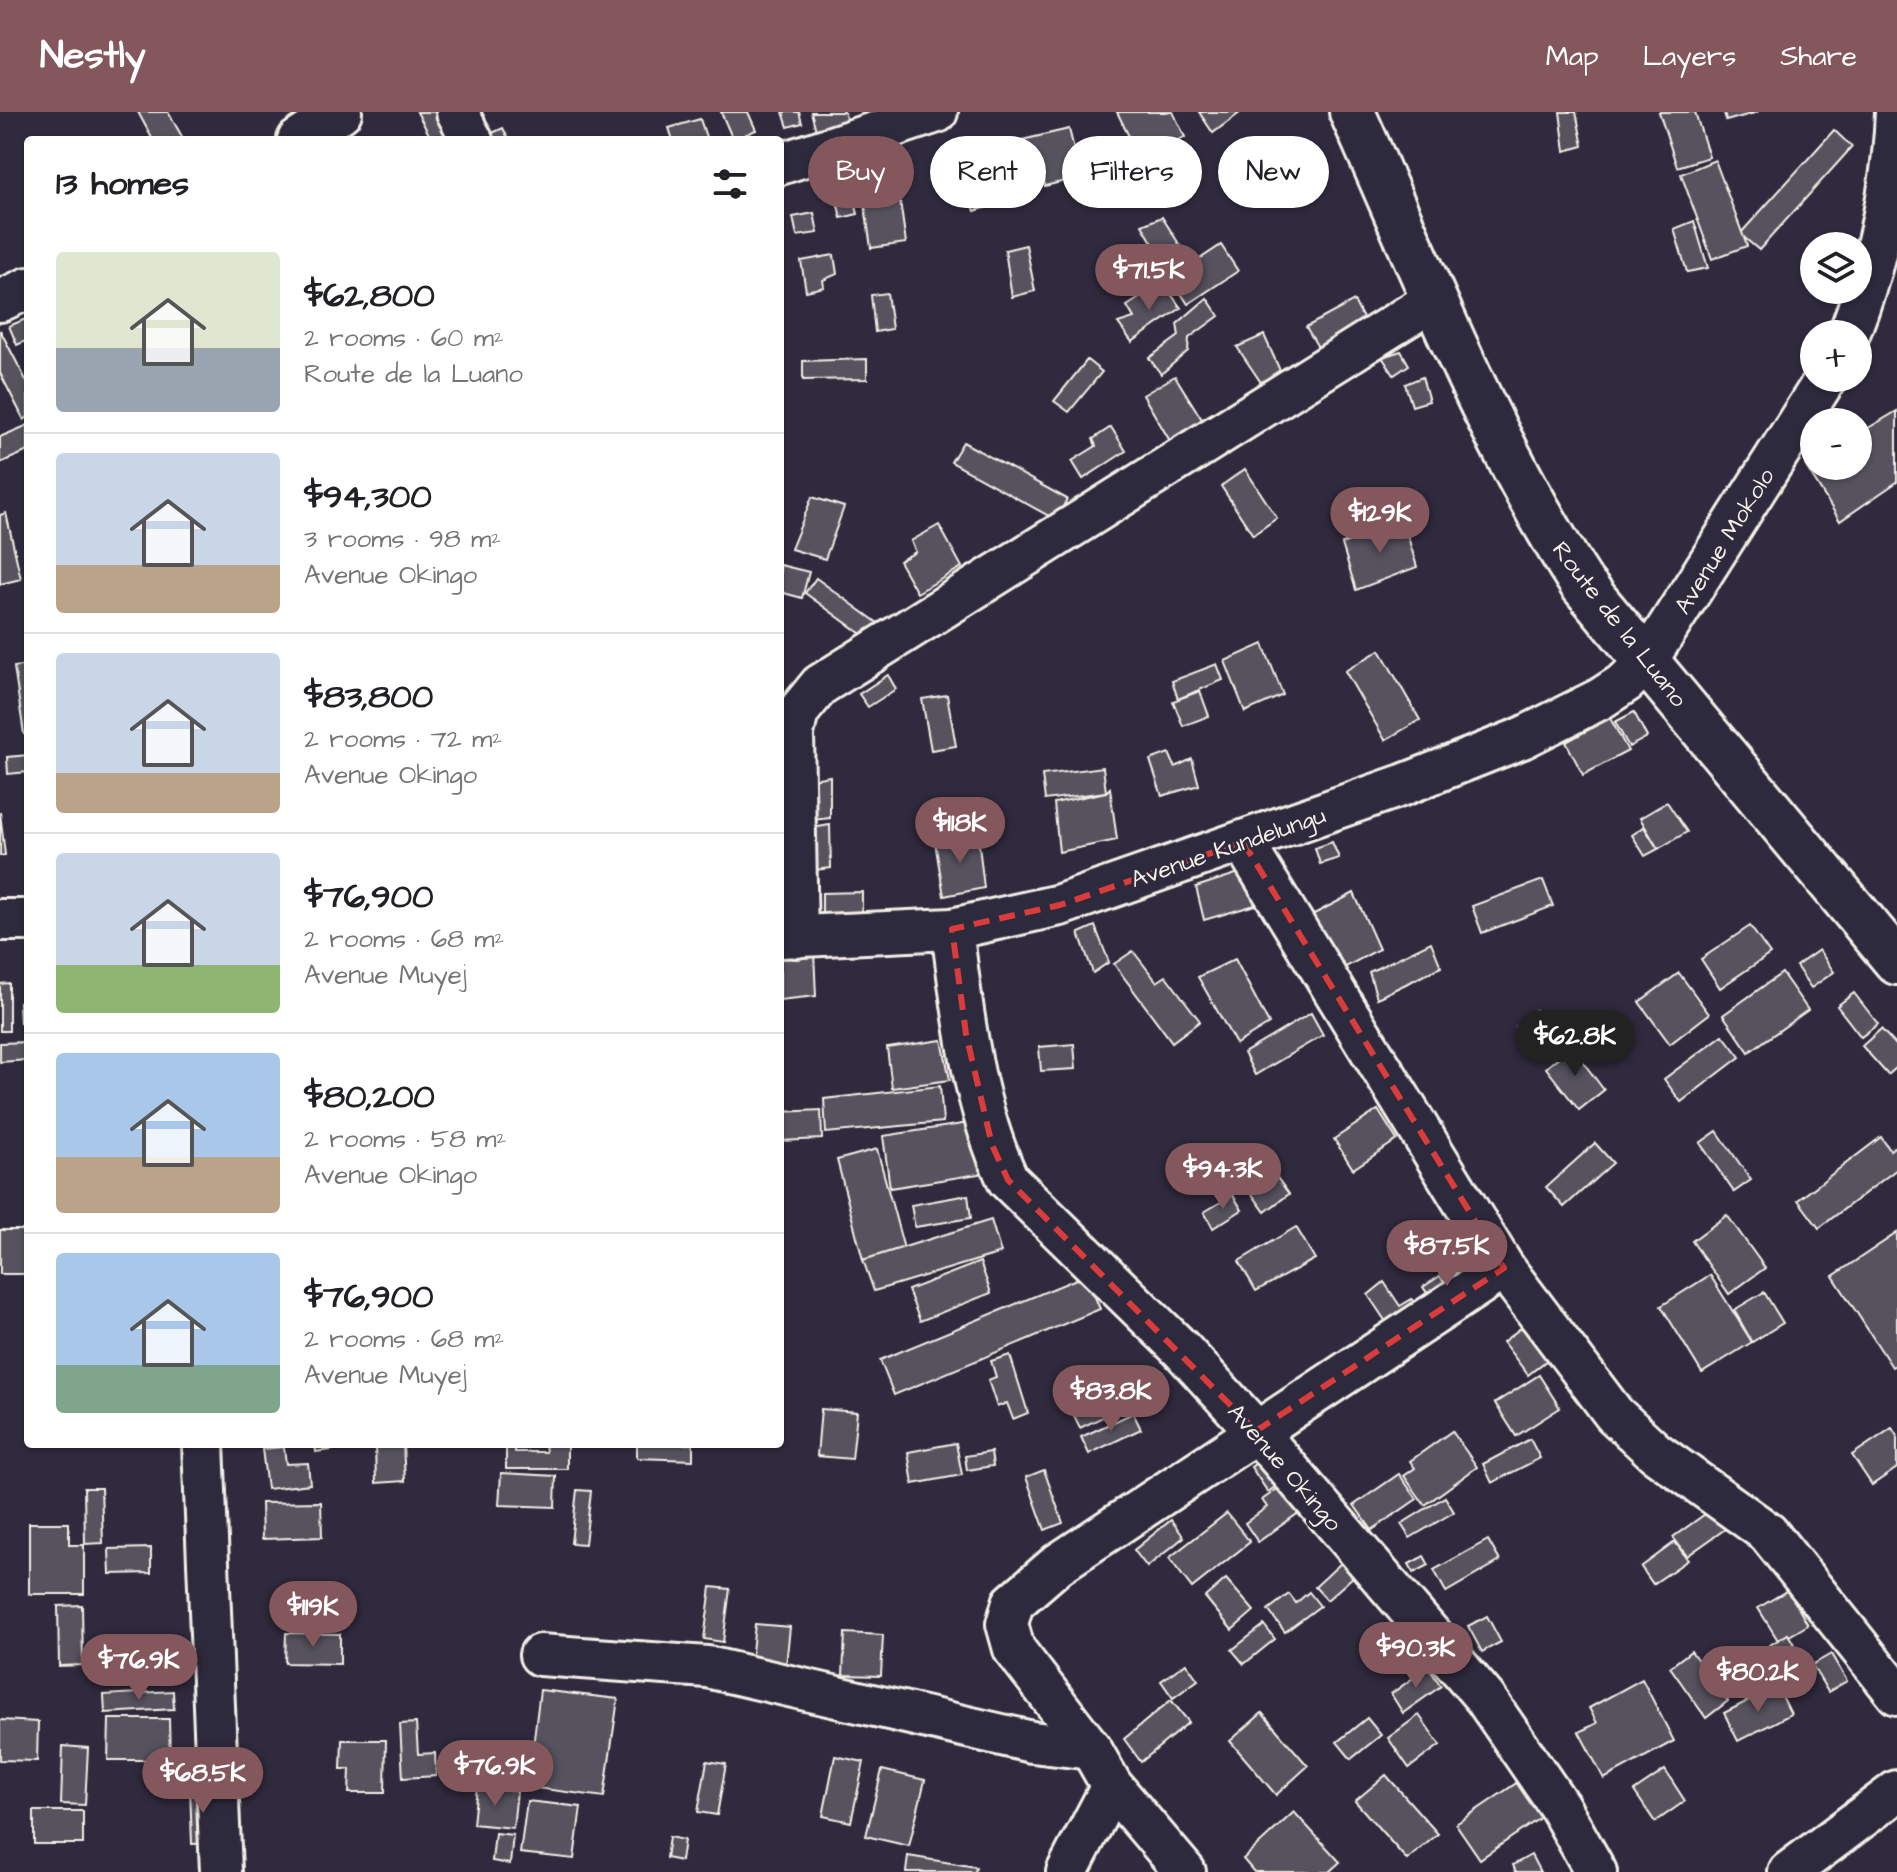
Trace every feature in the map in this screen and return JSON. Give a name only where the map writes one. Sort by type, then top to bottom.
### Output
[{"type":"street","points":[[304,136],[341,112]]},
{"type":"street","points":[[457,112],[470,136]]},
{"type":"street","points":[[784,163],[937,112]]},
{"type":"street","name":"Route de la Luano","points":[[1352,112],[1514,470],[1546,528],[1582,584],[1897,962]]},
{"type":"street","points":[[1854,320],[1871,273],[1893,175],[1896,112]]},
{"type":"street","points":[[0,301],[24,290]]},
{"type":"street","points":[[789,937],[793,733],[805,700],[820,685],[1247,420],[1435,299]]},
{"type":"street","name":"Avenue Mokolo","points":[[1646,662],[1817,392]]},
{"type":"street","name":"Avenue Kundelungu","points":[[789,937],[952,929],[1060,905],[1243,842],[1522,738],[1600,699],[1626,682],[1646,662]]},
{"type":"street","points":[[1243,842],[1504,1268],[1614,1414],[1655,1452],[1768,1533],[1897,1694]]},
{"type":"street","points":[[0,920],[24,920]]},
{"type":"street","name":"Avenue Okingo","points":[[952,929],[969,1047],[992,1145],[1008,1180],[1182,1350],[1256,1431],[1485,1698],[1559,1806],[1596,1872]]},
{"type":"street","points":[[1185,1872],[1112,1786],[1091,1749],[1014,1649],[1007,1624],[1013,1603],[1058,1564],[1504,1268]]},
{"type":"street","points":[[203,1448],[221,1872]]},
{"type":"street","points":[[540,1655],[707,1667],[1032,1742],[1091,1749]]},
{"type":"street","points":[[1067,1872],[1112,1786]]},
{"type":"street","points":[[1789,1872],[1897,1791]]},
{"type":"highlighted area","points":[[1243,842],[1504,1268],[1256,1431],[1008,1180],[992,1145],[966,1034],[952,929],[1060,905]]},
{"type":"building","points":[[138,112],[168,112],[182,136],[151,136]]},
{"type":"building","points":[[417,112],[450,112],[464,136],[430,136]]},
{"type":"building","points":[[721,112],[748,112],[756,130],[742,136],[731,136]]},
{"type":"building","points":[[783,112],[799,112],[802,123],[788,127]]},
{"type":"building","points":[[811,112],[844,112],[848,124],[817,134]]},
{"type":"building","points":[[1117,112],[1173,112],[1185,136],[1129,136]]},
{"type":"building","points":[[1199,112],[1241,112],[1213,133]]},
{"type":"building","points":[[1560,112],[1576,112],[1583,146],[1565,151]]},
{"type":"building","points":[[1659,112],[1695,112],[1709,157],[1677,167]]},
{"type":"building","points":[[1724,112],[1758,112],[1726,121]]},
{"type":"building","points":[[700,119],[706,136],[672,136],[669,128]]},
{"type":"building","points":[[503,128],[507,136],[489,136]]},
{"type":"building","points":[[1069,129],[1071,136],[1062,136],[1062,182],[1046,186],[1046,136],[1039,136]]},
{"type":"building","points":[[1834,130],[1852,147],[1759,250],[1740,234]]},
{"type":"building","points":[[1715,160],[1747,246],[1712,259],[1681,174]]},
{"type":"building","points":[[839,208],[857,208],[858,214],[841,218]]},
{"type":"building","points":[[865,208],[901,208],[906,243],[871,248]]},
{"type":"building","points":[[814,213],[818,233],[797,236],[793,217]]},
{"type":"building","points":[[1162,217],[1188,258],[1169,271],[1142,225]]},
{"type":"building","points":[[1694,221],[1708,268],[1687,272],[1674,229]]},
{"type":"building","points":[[1026,245],[1035,291],[1012,297],[1005,250]]},
{"type":"building","points":[[1221,245],[1238,271],[1188,304],[1171,278]]},
{"type":"building","points":[[834,255],[837,274],[823,280],[824,287],[806,291],[801,261]]},
{"type":"building","points":[[1163,283],[1181,308],[1132,342],[1118,323],[1134,318],[1127,306]]},
{"type":"building","points":[[887,293],[892,329],[875,332],[871,295]]},
{"type":"building","points":[[1207,298],[1219,316],[1189,338],[1188,351],[1161,374],[1149,358],[1179,336],[1177,324]]},
{"type":"building","points":[[1354,301],[1368,328],[1322,354],[1306,327]]},
{"type":"building","points":[[24,320],[24,342],[17,345],[9,326]]},
{"type":"building","points":[[0,330],[24,376],[24,420],[0,373]]},
{"type":"building","points":[[1264,335],[1282,375],[1262,384],[1237,347]]},
{"type":"building","points":[[1401,351],[1409,365],[1394,375],[1382,357]]},
{"type":"building","points":[[867,359],[867,379],[803,380],[803,361]]},
{"type":"building","points":[[1087,360],[1102,372],[1069,412],[1054,401]]},
{"type":"building","points":[[1175,376],[1206,426],[1173,446],[1143,395]]},
{"type":"building","points":[[1422,377],[1429,401],[1412,406],[1405,384]]},
{"type":"building","points":[[1897,411],[1897,482],[1840,521],[1814,480],[1872,480],[1872,426]]},
{"type":"building","points":[[24,427],[24,453],[0,463],[0,437]]},
{"type":"building","points":[[1111,427],[1126,451],[1083,479],[1072,461],[1096,446],[1093,439]]},
{"type":"building","points":[[963,442],[1067,499],[1056,520],[951,462]]},
{"type":"building","points":[[1245,469],[1277,518],[1253,535],[1221,486]]},
{"type":"building","points":[[812,497],[844,507],[825,559],[791,549]]},
{"type":"building","points":[[6,513],[21,579],[0,584],[0,515]]},
{"type":"building","points":[[1403,520],[1417,567],[1356,590],[1342,544]]},
{"type":"building","points":[[939,525],[962,567],[917,593],[899,561],[916,552],[911,541]]},
{"type":"building","points":[[784,566],[809,572],[802,598],[784,593]]},
{"type":"building","points":[[816,578],[882,626],[871,641],[805,593]]},
{"type":"building","points":[[1263,644],[1283,695],[1245,712],[1225,661]]},
{"type":"building","points":[[1380,650],[1420,720],[1385,740],[1345,671]]},
{"type":"building","points":[[1217,664],[1223,680],[1178,699],[1172,681]]},
{"type":"building","points":[[24,666],[24,734],[14,667]]},
{"type":"building","points":[[888,675],[896,689],[868,707],[859,694]]},
{"type":"building","points":[[1200,691],[1209,716],[1183,726],[1173,701]]},
{"type":"building","points":[[947,695],[956,746],[931,750],[922,699]]},
{"type":"building","points":[[1634,712],[1647,737],[1629,747],[1615,722]]},
{"type":"building","points":[[1610,718],[1628,751],[1583,775],[1566,742]]},
{"type":"building","points":[[1169,753],[1175,767],[1192,759],[1199,785],[1162,796],[1150,760]]},
{"type":"building","points":[[24,755],[24,772],[8,774],[7,757]]},
{"type":"building","points":[[1103,767],[1106,792],[1045,800],[1042,775]]},
{"type":"building","points":[[830,776],[830,818],[813,820],[812,779]]},
{"type":"building","points":[[1110,788],[1117,840],[1059,852],[1054,803],[1106,792]]},
{"type":"building","points":[[1667,802],[1687,832],[1658,849],[1640,818]]},
{"type":"building","points":[[0,812],[5,855],[0,856]]},
{"type":"building","points":[[830,825],[831,868],[815,870],[812,828]]},
{"type":"building","points":[[1644,827],[1658,849],[1645,856],[1632,835]]},
{"type":"building","points":[[978,836],[984,888],[944,896],[935,842]]},
{"type":"building","points":[[1332,842],[1339,858],[1320,864],[1315,848]]},
{"type":"building","points":[[1245,871],[1255,905],[1204,920],[1196,887]]},
{"type":"building","points":[[1543,880],[1553,906],[1482,933],[1472,906]]},
{"type":"building","points":[[862,892],[862,917],[822,918],[822,893]]},
{"type":"building","points":[[1354,893],[1379,949],[1342,969],[1312,915]]},
{"type":"building","points":[[1095,926],[1109,962],[1093,973],[1079,933]]},
{"type":"building","points":[[1750,926],[1770,954],[1720,988],[1701,959]]},
{"type":"building","points":[[1431,942],[1441,967],[1377,998],[1369,972]]},
{"type":"building","points":[[1819,950],[1834,972],[1811,988],[1796,966]]},
{"type":"building","points":[[1133,951],[1157,982],[1166,976],[1200,1021],[1172,1042],[1114,964]]},
{"type":"building","points":[[814,952],[816,996],[784,1000],[784,956]]},
{"type":"building","points":[[1235,959],[1269,1024],[1236,1044],[1198,977]]},
{"type":"building","points":[[1679,973],[1709,1014],[1670,1044],[1639,1002]]},
{"type":"building","points":[[1782,973],[1808,1010],[1749,1052],[1723,1015]]},
{"type":"building","points":[[9,983],[9,1031],[0,1031],[0,984]]},
{"type":"building","points":[[1854,993],[1878,1024],[1861,1037],[1837,1006]]},
{"type":"building","points":[[24,1001],[24,1022],[20,1022],[19,1002]]},
{"type":"building","points":[[1536,1010],[1562,1039],[1540,1057],[1516,1027]]},
{"type":"building","points":[[1311,1013],[1323,1035],[1255,1075],[1244,1053]]},
{"type":"building","points":[[1881,1029],[1897,1046],[1897,1067],[1888,1075],[1862,1046]]},
{"type":"building","points":[[1723,1035],[1740,1057],[1681,1102],[1664,1079]]},
{"type":"building","points":[[942,1040],[950,1080],[892,1088],[887,1048]]},
{"type":"building","points":[[24,1042],[24,1060],[0,1062],[0,1043]]},
{"type":"building","points":[[1074,1044],[1076,1069],[1041,1071],[1039,1047]]},
{"type":"building","points":[[1571,1046],[1604,1090],[1579,1110],[1546,1068]]},
{"type":"building","points":[[940,1086],[943,1122],[826,1133],[824,1099]]},
{"type":"building","points":[[821,1110],[822,1139],[784,1141],[784,1112]]},
{"type":"building","points":[[1378,1110],[1397,1140],[1353,1169],[1334,1139]]},
{"type":"building","points":[[976,1122],[985,1173],[890,1188],[883,1136]]},
{"type":"building","points":[[1717,1131],[1751,1180],[1734,1192],[1700,1143]]},
{"type":"building","points":[[1881,1137],[1890,1150],[1897,1145],[1897,1169],[1819,1228],[1798,1200]]},
{"type":"building","points":[[1595,1143],[1613,1163],[1564,1207],[1546,1187]]},
{"type":"building","points":[[1253,1145],[1289,1194],[1265,1212],[1244,1183],[1249,1179],[1234,1159]]},
{"type":"building","points":[[877,1149],[904,1249],[863,1260],[837,1160]]},
{"type":"building","points":[[968,1195],[971,1218],[915,1227],[911,1205]]},
{"type":"building","points":[[1233,1195],[1242,1210],[1213,1228],[1204,1212]]},
{"type":"building","points":[[1727,1215],[1765,1268],[1729,1294],[1692,1241]]},
{"type":"building","points":[[991,1220],[1001,1253],[874,1291],[863,1260]]},
{"type":"building","points":[[1296,1227],[1315,1259],[1256,1291],[1239,1261]]},
{"type":"building","points":[[0,1230],[24,1230],[24,1274],[0,1274]]},
{"type":"building","points":[[1897,1233],[1897,1364],[1892,1367],[1833,1276]]},
{"type":"building","points":[[980,1262],[991,1293],[920,1321],[908,1290]]},
{"type":"building","points":[[1460,1269],[1471,1285],[1438,1309],[1423,1287],[1440,1276],[1443,1281]]},
{"type":"building","points":[[1086,1275],[1100,1309],[894,1395],[880,1360]]},
{"type":"building","points":[[1710,1275],[1752,1342],[1702,1373],[1661,1306]]},
{"type":"building","points":[[1384,1282],[1400,1306],[1412,1299],[1421,1319],[1394,1334],[1368,1295]]},
{"type":"building","points":[[1764,1292],[1783,1323],[1752,1342],[1734,1310]]},
{"type":"building","points":[[1522,1327],[1547,1360],[1528,1375],[1503,1342]]},
{"type":"building","points":[[1010,1355],[1028,1413],[1013,1419],[1007,1403],[997,1407],[988,1380],[996,1377],[991,1361]]},
{"type":"building","points":[[1539,1375],[1560,1408],[1516,1436],[1495,1403]]},
{"type":"building","points":[[1117,1387],[1126,1406],[1080,1428],[1071,1409]]},
{"type":"building","points":[[821,1409],[857,1412],[852,1459],[817,1456]]},
{"type":"building","points":[[1133,1413],[1141,1429],[1089,1454],[1081,1437]]},
{"type":"building","points":[[1892,1428],[1897,1436],[1897,1468],[1872,1485],[1852,1455]]},
{"type":"building","points":[[1452,1431],[1477,1467],[1425,1505],[1404,1476],[1415,1468],[1410,1461]]},
{"type":"building","points":[[1530,1439],[1540,1458],[1492,1483],[1483,1464]]},
{"type":"building","points":[[956,1443],[962,1475],[913,1484],[908,1452]]},
{"type":"building","points":[[284,1448],[286,1464],[308,1463],[310,1484],[267,1489],[262,1449]]},
{"type":"building","points":[[316,1448],[332,1448],[332,1450],[316,1452]]},
{"type":"building","points":[[375,1448],[403,1448],[405,1481],[376,1483]]},
{"type":"building","points":[[506,1448],[515,1448],[515,1452],[546,1452],[546,1448],[567,1448],[567,1469],[506,1469]]},
{"type":"building","points":[[637,1448],[693,1448],[693,1460],[637,1458]]},
{"type":"building","points":[[991,1452],[993,1466],[967,1470],[965,1456]]},
{"type":"building","points":[[1267,1455],[1285,1480],[1268,1492],[1251,1467]]},
{"type":"building","points":[[1044,1470],[1063,1523],[1045,1530],[1026,1477]]},
{"type":"building","points":[[501,1473],[556,1476],[555,1507],[499,1505]]},
{"type":"building","points":[[1399,1474],[1417,1499],[1372,1530],[1354,1505]]},
{"type":"building","points":[[1288,1481],[1307,1507],[1258,1542],[1245,1523],[1267,1507],[1262,1500]]},
{"type":"building","points":[[84,1488],[101,1488],[103,1543],[85,1544]]},
{"type":"building","points":[[577,1490],[591,1491],[585,1544],[571,1543]]},
{"type":"building","points":[[1445,1497],[1454,1512],[1410,1538],[1401,1524]]},
{"type":"building","points":[[321,1502],[322,1537],[262,1539],[261,1503]]},
{"type":"building","points":[[1715,1507],[1728,1527],[1687,1556],[1673,1537]]},
{"type":"building","points":[[1227,1513],[1250,1542],[1192,1588],[1169,1558]]},
{"type":"building","points":[[1171,1520],[1184,1537],[1147,1567],[1134,1550]]},
{"type":"building","points":[[29,1523],[69,1523],[69,1545],[84,1545],[84,1594],[29,1594]]},
{"type":"building","points":[[1488,1540],[1500,1561],[1446,1592],[1434,1570]]},
{"type":"building","points":[[1675,1542],[1688,1560],[1653,1584],[1641,1567]]},
{"type":"building","points":[[151,1548],[151,1573],[110,1574],[109,1549]]},
{"type":"building","points":[[1424,1556],[1429,1565],[1414,1573],[1409,1564]]},
{"type":"building","points":[[1342,1562],[1354,1576],[1327,1600],[1315,1587]]},
{"type":"building","points":[[1226,1579],[1254,1611],[1232,1630],[1205,1597]]},
{"type":"building","points":[[711,1587],[730,1589],[723,1642],[704,1639]]},
{"type":"building","points":[[1788,1590],[1808,1625],[1779,1642],[1758,1608]]},
{"type":"building","points":[[1309,1592],[1320,1606],[1285,1632],[1268,1610],[1289,1594],[1296,1603]]},
{"type":"building","points":[[82,1605],[83,1665],[59,1666],[58,1606]]},
{"type":"building","points":[[1487,1616],[1501,1642],[1482,1652],[1468,1626]]},
{"type":"building","points":[[755,1624],[790,1627],[786,1665],[751,1661]]},
{"type":"building","points":[[1264,1625],[1275,1639],[1244,1664],[1232,1650]]},
{"type":"building","points":[[286,1633],[340,1634],[340,1664],[285,1663]]},
{"type":"building","points":[[845,1633],[883,1635],[881,1676],[843,1675]]},
{"type":"building","points":[[1788,1634],[1804,1662],[1754,1693],[1737,1665]]},
{"type":"building","points":[[1691,1651],[1728,1701],[1706,1718],[1670,1667]]},
{"type":"building","points":[[1831,1654],[1847,1681],[1828,1692],[1812,1665]]},
{"type":"building","points":[[1186,1663],[1198,1680],[1173,1698],[1161,1681]]},
{"type":"building","points":[[1428,1667],[1441,1686],[1403,1713],[1391,1694]]},
{"type":"building","points":[[1642,1679],[1674,1741],[1604,1779],[1579,1732],[1597,1723],[1589,1708]]},
{"type":"building","points":[[1777,1686],[1791,1714],[1738,1741],[1724,1713]]},
{"type":"building","points":[[540,1690],[618,1699],[604,1797],[528,1787]]},
{"type":"building","points":[[173,1691],[174,1709],[105,1713],[104,1695]]},
{"type":"building","points":[[1171,1700],[1189,1722],[1141,1762],[1124,1739]]},
{"type":"building","points":[[1262,1713],[1308,1766],[1276,1795],[1230,1741]]},
{"type":"building","points":[[1419,1715],[1440,1745],[1409,1768],[1388,1738]]},
{"type":"building","points":[[1367,1718],[1381,1735],[1351,1759],[1337,1742]]},
{"type":"building","points":[[109,1719],[169,1719],[170,1760],[108,1760]]},
{"type":"building","points":[[0,1720],[38,1722],[37,1761],[0,1760]]},
{"type":"building","points":[[416,1723],[418,1754],[435,1753],[436,1776],[403,1778],[400,1724]]},
{"type":"building","points":[[342,1740],[386,1740],[385,1793],[349,1793],[350,1769],[341,1769]]},
{"type":"building","points":[[63,1746],[88,1748],[85,1805],[61,1804]]},
{"type":"building","points":[[835,1756],[864,1762],[851,1822],[823,1816]]},
{"type":"building","points":[[707,1761],[726,1764],[717,1815],[698,1812]]},
{"type":"building","points":[[882,1770],[925,1780],[909,1846],[866,1836]]},
{"type":"building","points":[[1665,1770],[1685,1801],[1655,1822],[1634,1791]]},
{"type":"building","points":[[1386,1775],[1438,1834],[1407,1860],[1355,1801]]},
{"type":"building","points":[[1521,1780],[1544,1815],[1480,1859],[1456,1824]]},
{"type":"building","points":[[214,1786],[216,1843],[192,1844],[190,1787]]},
{"type":"building","points":[[477,1787],[517,1791],[513,1828],[473,1824]]},
{"type":"building","points":[[527,1801],[581,1807],[574,1859],[520,1853]]},
{"type":"building","points":[[34,1811],[83,1811],[83,1844],[34,1844]]},
{"type":"building","points":[[1294,1812],[1340,1862],[1329,1872],[1254,1872],[1243,1859]]},
{"type":"building","points":[[495,1833],[513,1835],[510,1864],[492,1861]]},
{"type":"building","points":[[669,1837],[684,1840],[681,1861],[666,1858]]},
{"type":"building","points":[[1531,1855],[1540,1872],[1516,1872],[1513,1865]]},
{"type":"building","points":[[908,1856],[976,1867],[975,1872],[906,1872]]}]
